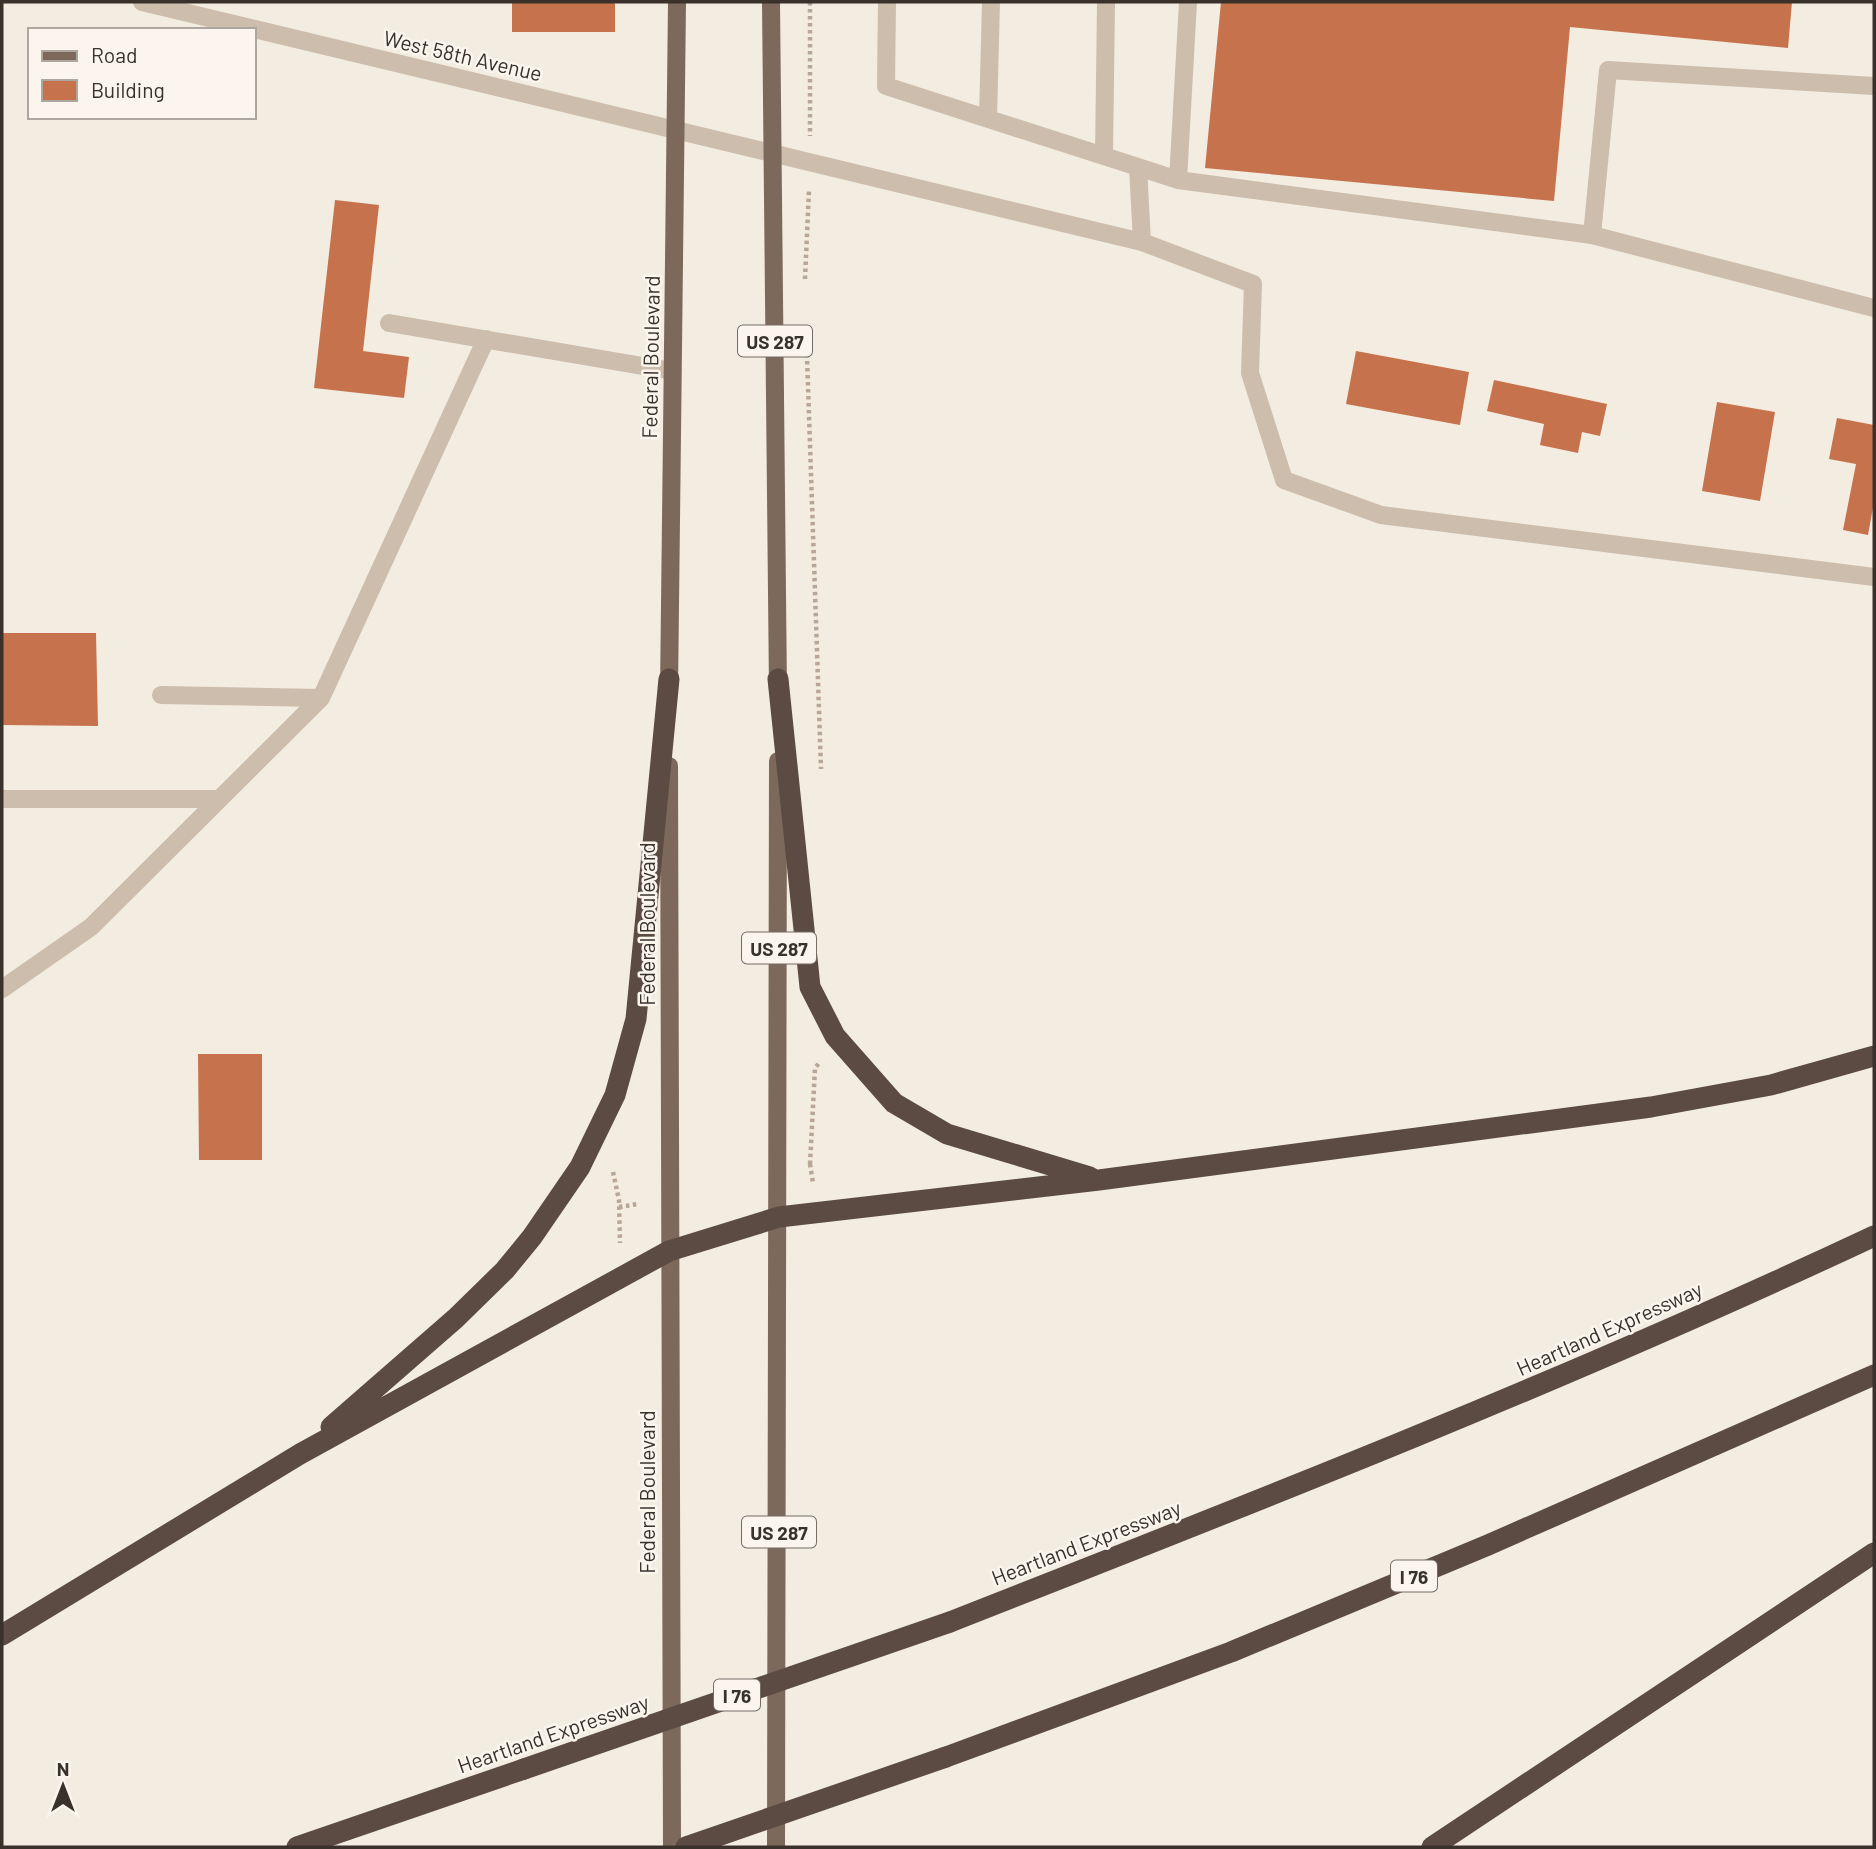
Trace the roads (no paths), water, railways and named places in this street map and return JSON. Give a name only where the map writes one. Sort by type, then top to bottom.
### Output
[{"type":"highway","points":[[300,1454],[456,1318],[505,1270],[532,1237],[580,1167],[615,1095],[636,1019],[669,679]]},
{"type":"highway","points":[[778,679],[810,987],[827,1024],[870,1079],[894,1103],[947,1134],[1098,1180]]},
{"type":"highway","points":[[2,1635],[300,1454],[668,1251],[779,1217],[1098,1180],[1651,1107],[1771,1085],[1874,1056]]},
{"type":"highway","name":"Heartland Expressway","points":[[297,1847],[950,1622],[1360,1461],[1606,1357],[1874,1236]]},
{"type":"highway","name":"I 76","points":[[686,1847],[1231,1652],[1488,1545],[1874,1375]]},
{"type":"highway","points":[[1432,1847],[1874,1553]]},
{"type":"main road","name":"Federal Boulevard","points":[[672,1847],[668,1251],[669,679],[677,2]]},
{"type":"main road","name":"US 287","points":[[771,2],[778,679],[776,1847]]},
{"type":"street","name":"West 58th Avenue","points":[[142,2],[251,28]]},
{"type":"street","points":[[887,2],[886,86],[1178,180],[1592,235],[1874,308]]},
{"type":"street","points":[[988,118],[991,2]]},
{"type":"street","points":[[1104,156],[1106,2]]},
{"type":"street","points":[[1178,180],[1188,2]]},
{"type":"street","name":"West 58th Avenue","points":[[256,29],[1142,242],[1252,284],[1250,373],[1284,480],[1381,515],[1874,578]]},
{"type":"street","points":[[1592,235],[1608,69],[1874,86]]},
{"type":"street","points":[[1138,167],[1142,242]]},
{"type":"street","points":[[389,323],[673,371]]},
{"type":"street","points":[[2,989],[90,927],[321,698],[486,339]]},
{"type":"street","points":[[161,695],[321,698]]},
{"type":"street","points":[[2,799],[218,799]]}]
